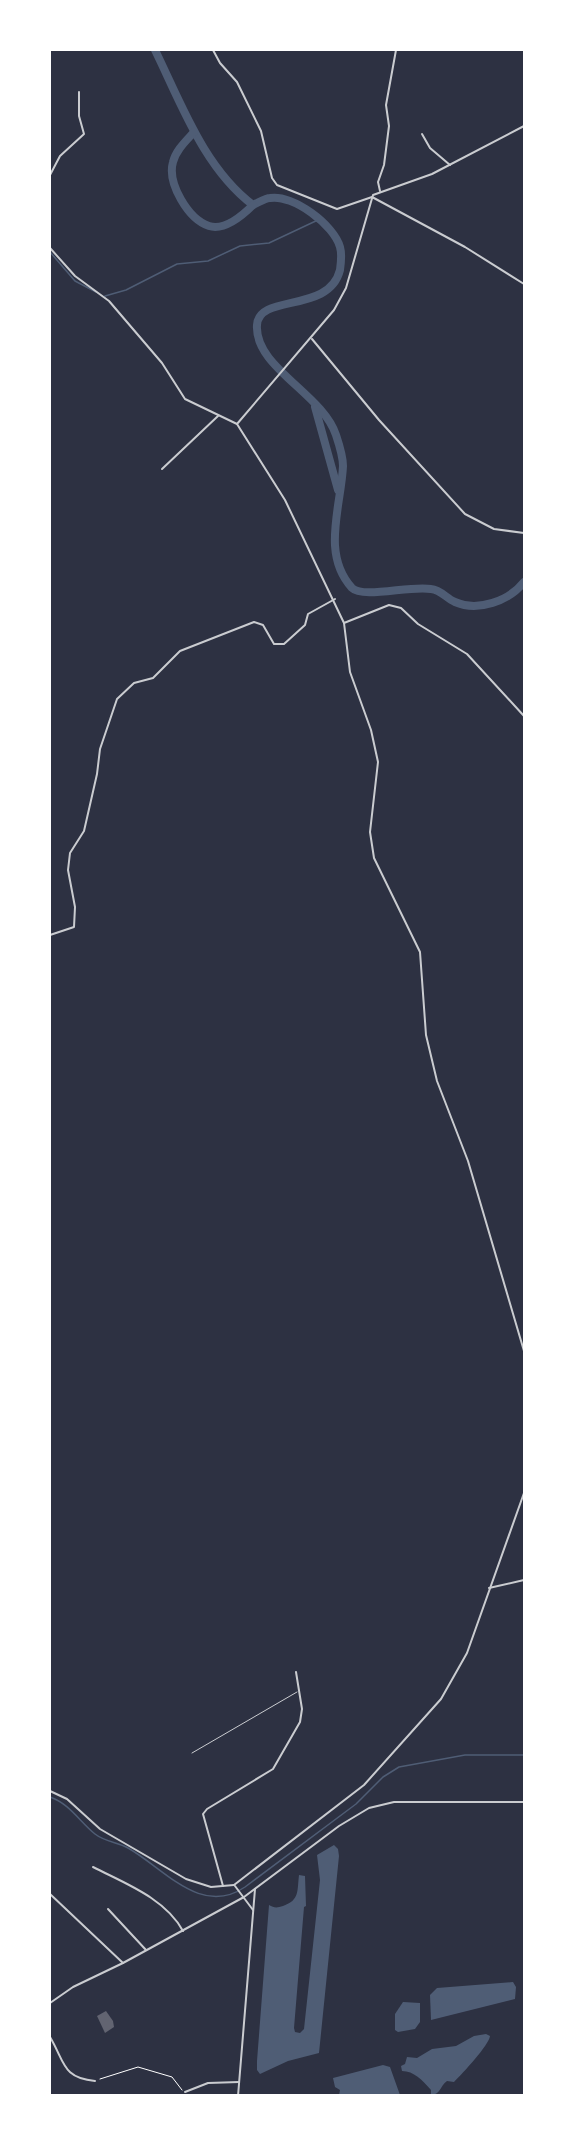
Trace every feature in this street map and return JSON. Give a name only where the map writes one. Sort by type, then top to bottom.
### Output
[{"type":"street","points":[[213,50],[220,63],[237,82],[261,131],[272,178],[277,185],[337,209],[372,197],[380,191],[410,183],[525,126]]},
{"type":"street","points":[[380,191],[378,182],[384,165],[389,126],[386,105],[396,50]]},
{"type":"street","points":[[50,175],[60,156],[84,134],[79,114],[79,92]]},
{"type":"street","points":[[422,134],[430,148],[450,165]]},
{"type":"street","points":[[372,197],[465,247],[525,284]]},
{"type":"street","points":[[237,424],[312,339],[334,310],[346,288],[372,197]]},
{"type":"street","points":[[50,248],[75,276],[105,298],[162,363],[185,399],[237,424],[285,500],[335,599],[344,623],[353,684],[371,730],[378,762],[370,832],[372,848],[384,882],[420,952],[426,1035],[437,1081],[468,1161],[525,1350]]},
{"type":"street","points":[[312,339],[379,420],[465,514],[494,529],[525,533]]},
{"type":"street","points":[[162,469],[218,416]]},
{"type":"street","points":[[50,935],[74,927],[75,907],[68,870],[70,853],[84,831],[97,774],[100,748],[117,699],[128,687],[157,675],[180,651],[254,622],[263,625],[274,644],[284,644],[300,630],[314,609],[335,599]]},
{"type":"street","points":[[344,623],[389,605],[401,608],[418,624],[467,654],[525,716]]},
{"type":"street","points":[[50,1791],[67,1799],[100,1828],[186,1879],[202,1885],[234,1885],[357,1791],[426,1718],[458,1671],[525,1493]]},
{"type":"street","points":[[489,1588],[525,1580]]},
{"type":"street","points":[[223,1886],[203,1814],[207,1809],[273,1768],[281,1760],[285,1745],[300,1722],[302,1709],[296,1672]]},
{"type":"street","points":[[50,2003],[73,1987],[183,1931],[255,1889],[346,1821],[377,1805],[394,1802],[525,1802]]},
{"type":"street","points":[[93,1867],[156,1901],[176,1919],[183,1931]]},
{"type":"street","points":[[234,1885],[253,1910]]},
{"type":"street","points":[[238,2096],[255,1889]]},
{"type":"street","points":[[50,1894],[123,1963]]},
{"type":"street","points":[[108,1909],[146,1950]]},
{"type":"street","points":[[50,2037],[69,2074],[82,2080],[95,2081]]},
{"type":"street","points":[[184,2092],[208,2083],[239,2082]]},
{"type":"lane","points":[[192,1753],[299,1691]]},
{"type":"path","points":[[95,2081],[138,2067],[172,2077],[184,2092]]},
{"type":"water","points":[[334,1845],[338,1849],[339,1856],[319,2053],[288,2061],[260,2074],[257,2070],[257,2061],[269,1905],[279,1907],[292,1901],[297,1894],[299,1875],[305,1876],[306,1906],[304,1907],[294,2028],[295,2032],[300,2033],[304,2029],[320,1880],[317,1855]]},
{"type":"water","points":[[513,1982],[516,1987],[515,1999],[431,2020],[430,1995],[437,1988]]},
{"type":"water","points":[[403,2002],[420,2003],[420,2022],[415,2029],[398,2032],[395,2030],[395,2014]]},
{"type":"water","points":[[486,2034],[490,2036],[489,2040],[475,2059],[454,2082],[447,2081],[434,2095],[431,2095],[431,2090],[418,2077],[402,2071],[401,2066],[405,2064],[407,2057],[417,2058],[432,2049],[456,2046],[474,2036]]},
{"type":"water","points":[[383,2065],[390,2067],[400,2095],[339,2095],[340,2090],[335,2087],[333,2078]]},
{"type":"building","points":[[106,2011],[114,2027],[105,2033],[97,2016]]},
{"type":"waterway","points":[[155,50],[195,134],[207,154],[236,190],[253,205],[268,198],[279,198],[301,206],[330,230],[340,247],[340,270],[333,284],[323,293],[269,309],[261,315],[257,325],[259,340],[266,354],[318,406],[329,420],[336,435],[343,466],[335,545],[337,560],[352,588],[366,592],[431,589],[455,602],[473,606],[502,599],[518,589],[524,582]]},
{"type":"waterway","points":[[194,132],[176,154],[172,170],[176,190],[187,208],[201,222],[215,227],[233,221],[253,205]]},
{"type":"waterway","points":[[105,296],[126,290],[177,264],[208,261],[240,246],[269,243],[320,219]]},
{"type":"waterway","points":[[50,252],[75,281],[96,292]]},
{"type":"waterway","points":[[315,407],[338,490]]},
{"type":"waterway","points":[[50,1797],[69,1808],[99,1837],[128,1848],[184,1887],[213,1897],[229,1895],[245,1887],[356,1804],[383,1777],[399,1767],[465,1755],[524,1755]]}]
